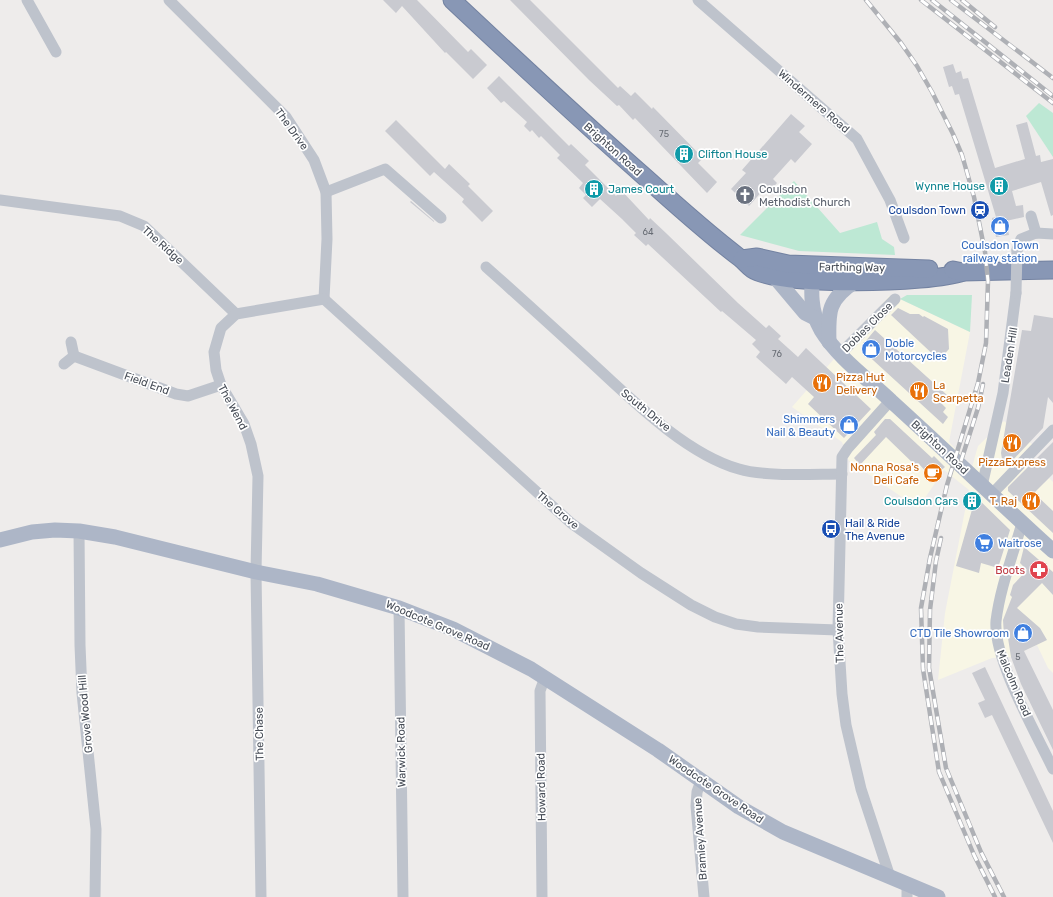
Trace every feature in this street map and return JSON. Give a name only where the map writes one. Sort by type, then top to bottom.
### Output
[{"type":"highway","name":"Brighton Road","points":[[452,0],[559,100],[697,224],[742,259],[752,269],[773,276]]},
{"type":"highway","name":"Farthing Way","points":[[742,259],[757,257],[812,273],[856,281],[917,280],[952,277],[963,272]]},
{"type":"highway","name":"Farthing Way","points":[[812,273],[951,269],[963,272],[1053,270]]},
{"type":"highway","points":[[773,276],[812,273]]},
{"type":"main road","name":"Brighton Road","points":[[812,273],[812,309],[815,318],[829,342],[839,355],[891,400],[1053,551]]},
{"type":"main road","name":"Brighton Road","points":[[773,276],[805,312],[815,318]]},
{"type":"main road","points":[[829,342],[830,306],[836,297],[856,281]]},
{"type":"main road","name":"Woodcote Grove Road","points":[[0,540],[32,532],[56,530],[79,531],[115,536],[256,572],[316,584],[399,608],[453,629],[496,649],[545,677],[658,750],[739,807],[783,832],[890,877],[907,891],[938,897]]},
{"type":"street","points":[[27,0],[56,52]]},
{"type":"street","name":"The Drive","points":[[169,0],[286,117],[314,160],[326,192],[327,239],[324,299]]},
{"type":"street","name":"Windermere Road","points":[[698,0],[857,139],[890,200],[894,227],[904,238]]},
{"type":"street","points":[[326,192],[386,169],[442,218]]},
{"type":"street","name":"The Ridge","points":[[0,200],[120,216],[144,226],[236,314]]},
{"type":"street","points":[[1031,216],[1036,233],[1053,234]]},
{"type":"street","name":"Leaden Hill","points":[[986,490],[1003,393],[1016,293],[1017,250],[1021,239],[1036,233]]},
{"type":"street","name":"South Drive","points":[[486,267],[629,397],[703,454],[721,464],[741,470],[762,473],[842,474]]},
{"type":"street","points":[[236,314],[324,299]]},
{"type":"street","name":"The Grove","points":[[324,299],[572,523],[647,577],[691,605],[715,617],[736,624],[758,627],[838,630]]},
{"type":"street","name":"Dobles Close","points":[[839,355],[895,299]]},
{"type":"street","name":"The Wend","points":[[236,314],[221,328],[214,352],[216,370],[221,386],[244,424],[251,444],[258,476],[256,572]]},
{"type":"street","points":[[64,364],[74,356],[71,342]]},
{"type":"street","name":"Field End","points":[[74,356],[176,394],[188,396],[221,386]]},
{"type":"street","name":"The Avenue","points":[[890,877],[860,789],[849,738],[842,694],[838,630],[842,474],[844,453],[891,400]]},
{"type":"street","points":[[986,490],[1053,430]]},
{"type":"street","name":"Malcolm Road","points":[[1022,523],[1000,602],[996,622],[998,644],[1013,686],[1053,768]]},
{"type":"street","name":"Grove Wood Hill","points":[[79,531],[82,693],[96,829],[95,897]]},
{"type":"street","name":"The Chase","points":[[256,572],[261,897]]},
{"type":"street","name":"Warwick Road","points":[[399,608],[403,897]]},
{"type":"street","name":"Howard Road","points":[[542,897],[540,691],[545,677]]},
{"type":"street","name":"Bramley Avenue","points":[[701,781],[697,792],[696,806],[704,897]]},
{"type":"shaded area","points":[[889,296],[900,299],[970,332],[949,442],[972,467],[978,446],[1004,421],[1033,445],[1027,467],[1044,483],[1049,478],[1053,482],[1053,673],[1048,668],[1037,645],[1011,657],[992,658],[938,680],[945,613],[969,490],[944,470],[918,508],[849,461],[842,442],[792,407]]},
{"type":"green space","points":[[1039,103],[1053,113],[1053,157],[1026,116]]},
{"type":"green space","points":[[794,181],[840,233],[877,222],[882,239],[894,247],[895,255],[799,251],[740,235]]},
{"type":"green space","points":[[907,295],[972,295],[970,332],[900,299]]},
{"type":"building","points":[[383,0],[417,0],[468,52],[471,49],[487,65],[473,79],[446,52],[445,53],[402,6],[396,13]]},
{"type":"building","points":[[510,0],[530,0],[618,88],[620,86],[631,96],[635,92],[652,109],[653,107],[703,158],[698,163],[717,182],[707,193],[635,118],[633,120],[619,105],[617,106],[589,80]]},
{"type":"building","points":[[953,64],[956,73],[961,71],[963,79],[968,78],[995,168],[1025,159],[1016,125],[1027,122],[1036,156],[1040,155],[1041,162],[1053,159],[1053,215],[1051,216],[1041,182],[1012,191],[1016,206],[1023,205],[1024,217],[1006,221],[1009,235],[996,237],[992,218],[996,217],[959,94],[955,95],[952,86],[949,87],[943,67]]},
{"type":"building","points":[[499,76],[569,146],[571,144],[589,161],[585,165],[616,196],[621,190],[649,220],[650,218],[738,303],[766,328],[769,325],[781,336],[778,339],[798,357],[806,348],[871,409],[844,438],[808,404],[814,397],[792,377],[786,384],[756,357],[760,352],[752,344],[756,340],[722,311],[721,312],[648,244],[646,246],[634,235],[636,233],[600,199],[592,207],[583,198],[586,195],[579,188],[583,183],[557,158],[560,155],[541,136],[539,138],[532,130],[530,132],[524,126],[527,122],[504,101],[501,103],[487,88]]},
{"type":"building","points":[[791,114],[805,126],[799,132],[812,144],[795,163],[791,159],[773,179],[777,183],[768,193],[764,189],[749,206],[731,189],[746,173],[742,170]]},
{"type":"building","points":[[396,120],[445,169],[449,164],[470,184],[468,186],[493,211],[482,222],[462,202],[464,199],[434,172],[430,176],[385,131]]},
{"type":"building","points":[[411,201],[434,221],[434,222],[410,202]]},
{"type":"building","points":[[898,308],[910,314],[919,314],[923,317],[924,316],[948,329],[949,349],[939,360],[891,315]]},
{"type":"building","points":[[1034,315],[1053,318],[1053,403],[1048,397],[1043,428],[1011,462],[1005,462],[1002,459],[1001,453],[1022,330],[1031,331]]},
{"type":"building","points":[[875,330],[947,395],[940,402],[946,408],[943,412],[948,417],[943,424],[862,350],[864,343]]},
{"type":"building","points":[[885,419],[890,419],[932,458],[934,456],[945,467],[932,478],[918,463],[916,466],[886,437],[860,465],[854,458],[876,435],[874,432]]},
{"type":"building","points":[[1053,442],[1053,474],[1034,493],[1053,511],[1053,533],[1008,491],[1008,487]]},
{"type":"building","name":"Waitrose","points":[[972,493],[1010,530],[998,568],[981,563],[979,573],[956,566],[973,506],[968,505]]},
{"type":"building","points":[[1024,547],[1053,572],[1053,595],[1042,583],[1017,608],[1040,628],[1047,640],[1024,651],[1053,710],[1053,750],[1021,684],[1011,657],[1008,638],[1004,638],[1003,620],[1012,597],[1010,595],[1013,585],[1027,570],[1020,563]]},
{"type":"building","points":[[985,667],[1053,811],[1053,843],[992,715],[985,718],[978,703],[985,700],[972,673]]},
{"type":"railway","points":[[866,0],[901,43],[917,66],[953,134],[962,155],[974,197],[985,252],[988,281],[986,343],[978,383],[947,485],[930,558],[921,608],[923,669],[939,772],[974,855],[995,897]]},
{"type":"railway","points":[[921,0],[1053,103]]},
{"type":"railway","points":[[932,0],[1053,96]]},
{"type":"railway","points":[[951,0],[1053,78]]},
{"type":"railway","points":[[962,0],[995,27]]},
{"type":"railway","points":[[961,461],[978,408],[983,384]]},
{"type":"railway","points":[[941,538],[936,561],[930,610],[929,668],[946,768],[981,852],[1004,897]]},
{"type":"place","name":"Clifton House","points":[[684,154]]},
{"type":"place","name":"Wynne House","points":[[999,186]]},
{"type":"place","name":"James Court","points":[[594,189]]},
{"type":"place","name":"Coulsdon Methodist Church","points":[[745,195]]},
{"type":"place","name":"Coulsdon Town","points":[[980,210]]},
{"type":"place","name":"Coulsdon Town railway station","points":[[1000,226]]},
{"type":"place","name":"Doble Motorcycles","points":[[871,349]]},
{"type":"place","name":"Pizza Hut Delivery","points":[[822,383]]},
{"type":"place","name":"La Scarpetta","points":[[919,391]]},
{"type":"place","name":"Shimmers Nail & Beauty","points":[[849,425]]},
{"type":"place","name":"PizzaExpress","points":[[1012,443]]},
{"type":"place","name":"Nonna Rosa's Deli Cafe","points":[[933,473]]},
{"type":"place","name":"Coulsdon Cars","points":[[972,501]]},
{"type":"place","name":"T. Raj","points":[[1031,501]]},
{"type":"place","name":"Hail & Ride The Avenue","points":[[831,529]]},
{"type":"place","name":"Waitrose","points":[[984,543]]},
{"type":"place","name":"Boots","points":[[1039,570]]},
{"type":"place","name":"CTD Tile Showroom","points":[[1023,633]]}]
